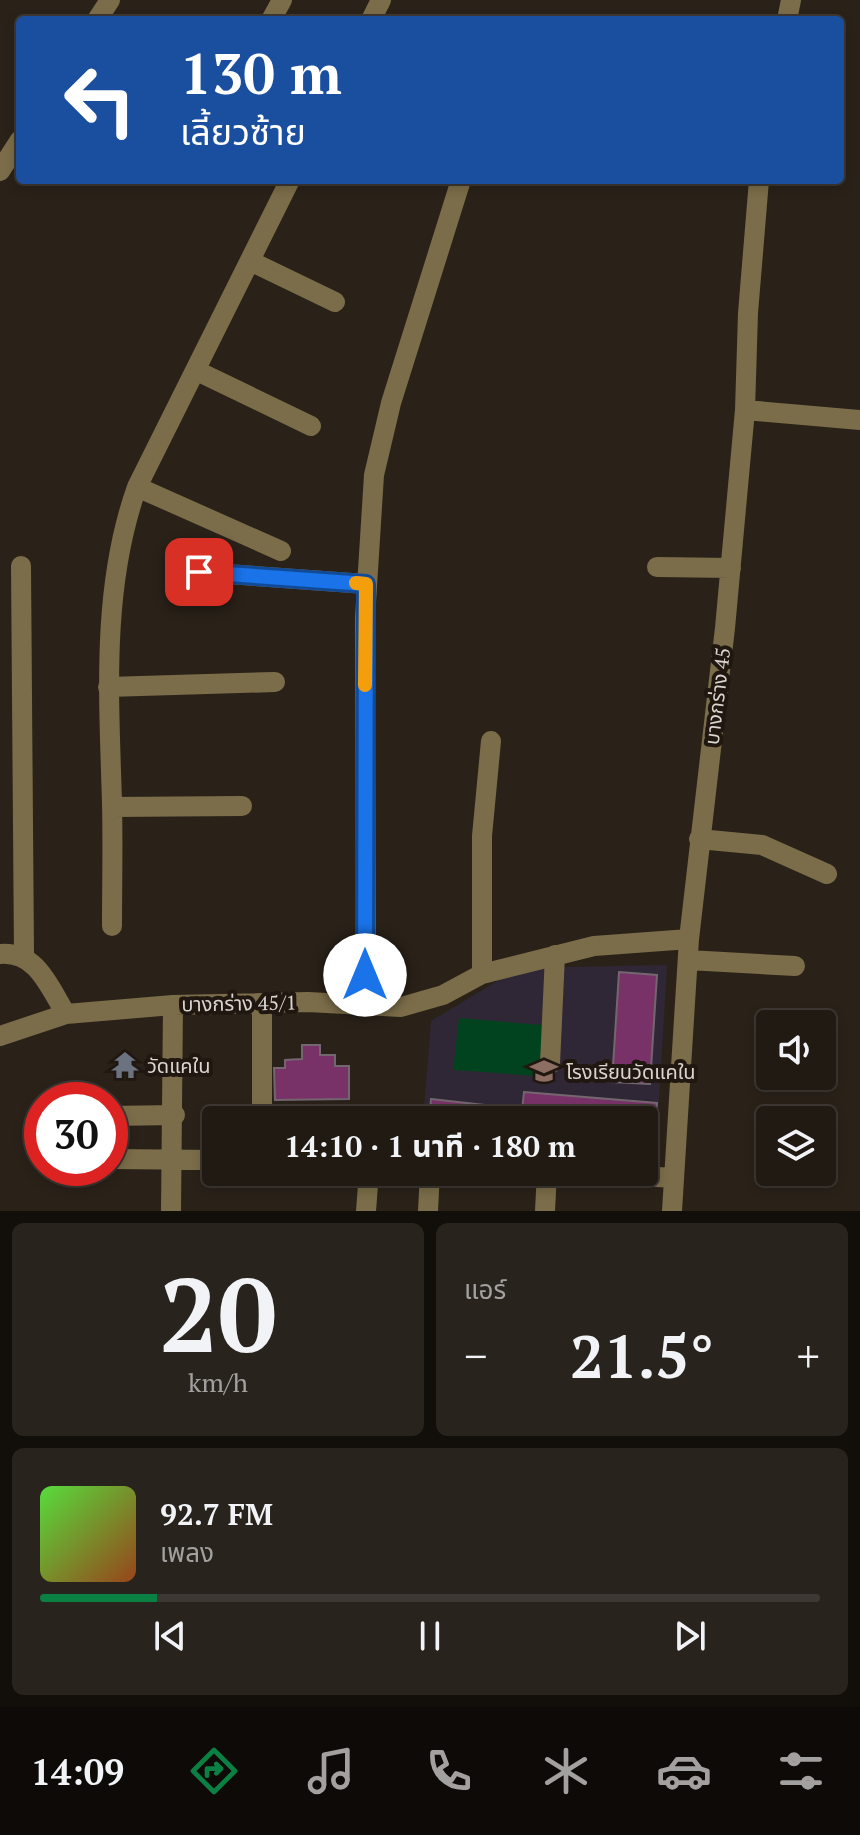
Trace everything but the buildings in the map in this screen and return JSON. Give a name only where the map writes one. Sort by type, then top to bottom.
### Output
[{"type":"street","points":[[0,171],[16,146]]},
{"type":"street","points":[[112,926],[108,687],[112,609],[120,547],[137,487],[288,184]]},
{"type":"street","points":[[366,1005],[366,584],[374,475],[460,184]]},
{"type":"street","name":"บางกร่าง 45","points":[[672,1211],[699,839],[731,568],[745,410],[748,313],[759,184]]},
{"type":"street","points":[[250,261],[335,302]]},
{"type":"street","points":[[197,371],[311,426]]},
{"type":"street","points":[[745,410],[860,420]]},
{"type":"street","points":[[137,487],[281,551]]},
{"type":"street","points":[[21,566],[24,955]]},
{"type":"street","points":[[657,567],[731,568]]},
{"type":"street","points":[[199,572],[366,584]]},
{"type":"street","points":[[108,687],[275,682]]},
{"type":"street","points":[[482,974],[482,836],[491,741]]},
{"type":"street","points":[[112,807],[242,806]]},
{"type":"street","points":[[699,839],[762,845],[827,874]]},
{"type":"street","name":"บางกร่าง 45/1","points":[[0,1036],[66,1014],[173,1005],[262,1003],[401,1007],[425,1001],[482,974],[594,946],[689,949],[795,966]]},
{"type":"street","points":[[0,954],[24,955],[33,962],[66,1014]]},
{"type":"street","points":[[550,1064],[555,955]]},
{"type":"street","points":[[262,1003],[262,1106]]},
{"type":"street","points":[[171,1211],[175,1115],[173,1005]]},
{"type":"street","points":[[128,1116],[175,1115]]},
{"type":"street","points":[[128,1160],[202,1161]]},
{"type":"street","points":[[658,1177],[673,1178]]},
{"type":"street","points":[[366,1211],[368,1186]]},
{"type":"street","points":[[428,1211],[429,1186]]},
{"type":"street","points":[[545,1211],[546,1186]]},
{"type":"shaded area","name":"โรงเรียนวัดแคใน","points":[[667,965],[658,1116],[658,1106],[424,1106],[431,1021],[519,968]]},
{"type":"green space","points":[[459,1018],[554,1026],[550,1077],[453,1070]]},
{"type":"slow traffic","points":[[356,583],[366,584],[365,685]]},
{"type":"place","name":"วัดแคใน","points":[[125,1065]]},
{"type":"place","name":"โรงเรียนวัดแคใน","points":[[544,1071]]},
{"type":"route","points":[[199,572],[366,584],[365,975]]}]
